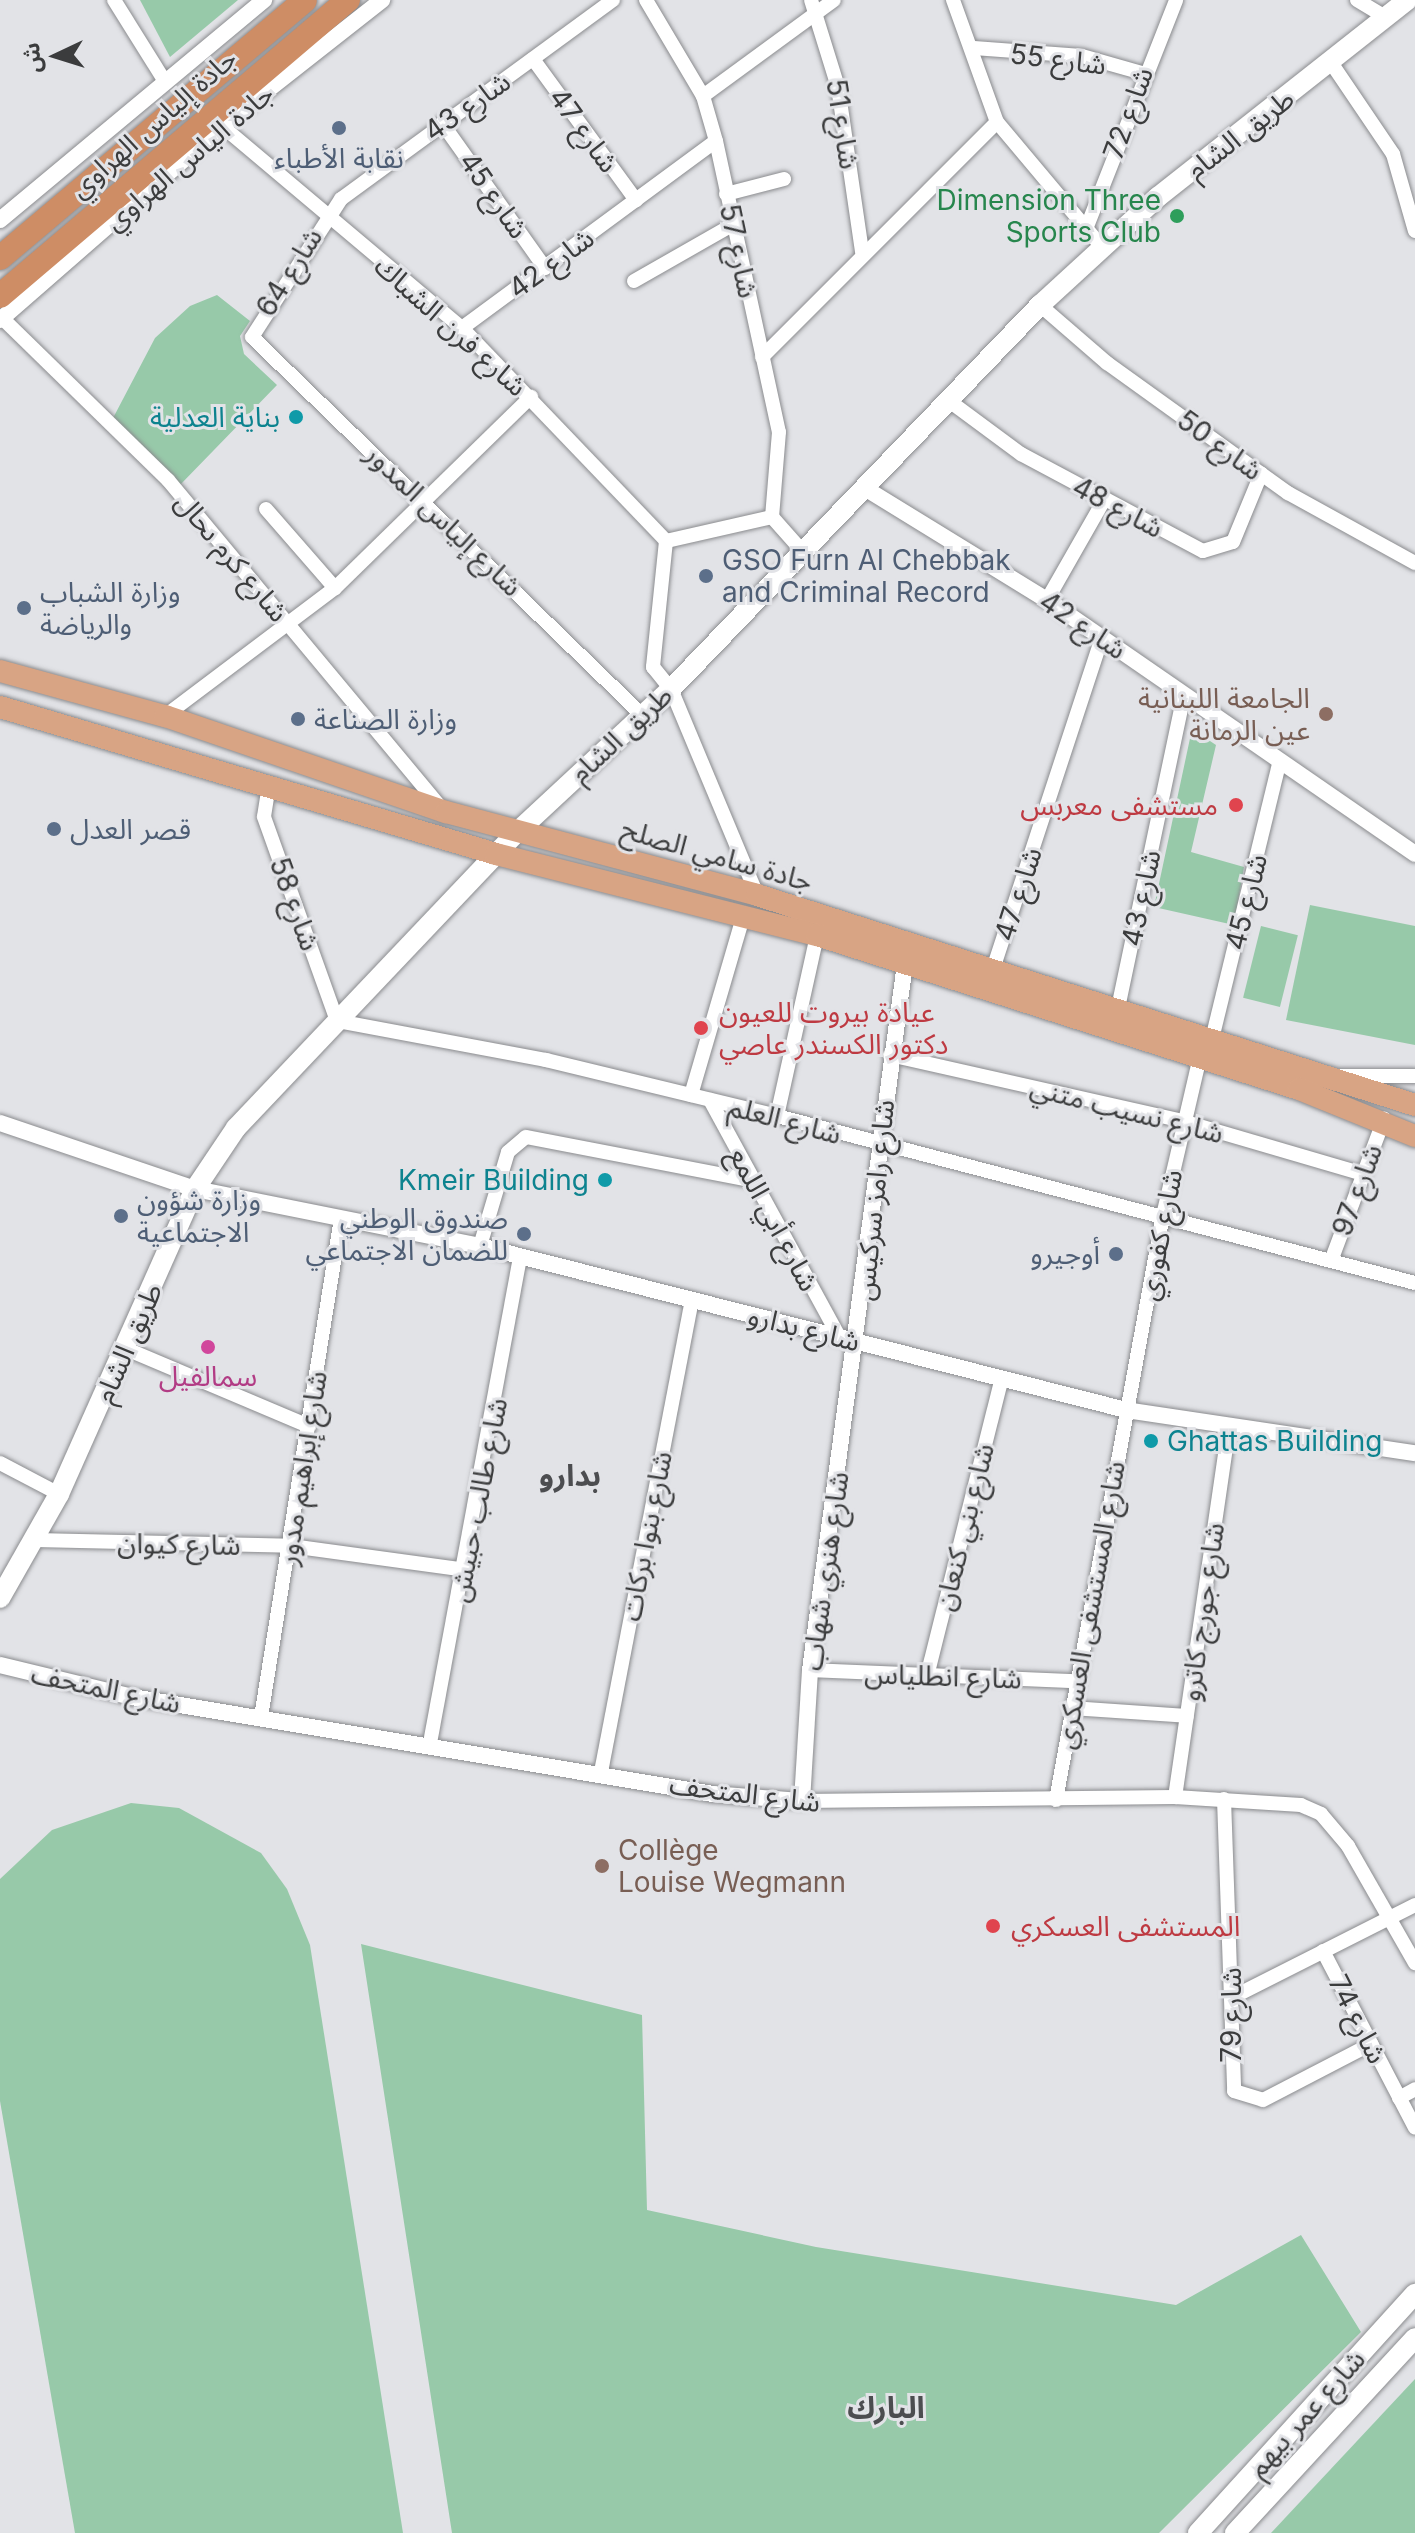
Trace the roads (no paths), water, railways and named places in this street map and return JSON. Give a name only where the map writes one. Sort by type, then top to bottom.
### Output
[{"type":"highway","points":[[259,34],[286,0]]},
{"type":"highway","name":"جادة إلياس الهراوي","points":[[0,258],[259,34],[305,0]]},
{"type":"highway","name":"جادة إلياس الهراوي","points":[[1,311],[274,57],[348,0]]},
{"type":"highway","points":[[274,57],[369,0]]},
{"type":"highway","name":"جادة سامي الصلح","points":[[0,671],[165,716],[446,812],[757,895],[1415,1105]]},
{"type":"highway","name":"جادة سامي الصلح","points":[[0,707],[496,854],[817,935],[1384,1119],[1415,1136]]},
{"type":"main road","name":"طريق الشام","points":[[1,1597],[59,1494],[195,1189],[236,1128],[517,832],[671,689],[863,487],[1101,246],[1332,64],[1407,0]]},
{"type":"main road","name":"شارع عمر بيهم","points":[[1198,2533],[1415,2294]]},
{"type":"main road","name":"شارع عمر بيهم","points":[[1235,2533],[1415,2338]]},
{"type":"street","points":[[0,220],[164,80],[114,0]]},
{"type":"street","name":"جادة إلياس الهراوي","points":[[164,80],[264,0]]},
{"type":"street","name":"جادة الياس الهراوي","points":[[1,311],[222,126],[382,0]]},
{"type":"street","name":"شارع 43","points":[[325,216],[442,123],[613,0]]},
{"type":"street","name":"شارع 57","points":[[646,0],[703,96],[716,141],[779,432],[772,517]]},
{"type":"street","points":[[703,96],[813,6],[834,0]]},
{"type":"street","points":[[953,0],[974,48],[997,122],[1101,246]]},
{"type":"street","name":"شارع 72","points":[[1086,229],[1142,73],[1176,0]]},
{"type":"street","points":[[1357,0],[1385,17]]},
{"type":"street","name":"شارع 51","points":[[813,6],[838,87],[862,252]]},
{"type":"street","name":"شارع 55","points":[[974,48],[1082,56],[1142,73]]},
{"type":"street","name":"شارع 47","points":[[533,59],[636,200]]},
{"type":"street","points":[[1332,64],[1393,154],[1415,231]]},
{"type":"street","points":[[762,357],[862,252],[997,122]]},
{"type":"street","name":"شارع 45","points":[[442,123],[545,268]]},
{"type":"street","name":"شارع فرن الشباك","points":[[222,126],[325,216],[462,328],[666,541]]},
{"type":"street","name":"شارع 42","points":[[462,328],[716,141]]},
{"type":"street","points":[[726,194],[784,179]]},
{"type":"street","name":"شارع 64","points":[[254,327],[325,216]]},
{"type":"street","points":[[634,281],[732,225]]},
{"type":"street","name":"شارع 50","points":[[1040,305],[1261,474],[1415,563]]},
{"type":"street","name":"شارع كرم ىحال","points":[[1,311],[168,480],[446,812]]},
{"type":"street","name":"شارع إلياس المدور","points":[[254,327],[256,347],[425,498],[641,714]]},
{"type":"street","points":[[165,716],[335,588],[531,397]]},
{"type":"street","name":"شارع 48","points":[[948,400],[1104,500],[1211,551],[1233,542],[1261,474]]},
{"type":"street","name":"شارع 42","points":[[863,487],[1047,600],[1279,764],[1415,854]]},
{"type":"street","points":[[1047,600],[1104,500]]},
{"type":"street","points":[[266,509],[335,588]]},
{"type":"street","points":[[757,895],[743,853],[671,689],[650,651],[666,541],[772,517],[803,552]]},
{"type":"street","name":"شارع 47","points":[[993,969],[1102,637]]},
{"type":"street","name":"شارع 43","points":[[1118,1008],[1184,695]]},
{"type":"street","name":"شارع 45","points":[[1212,1039],[1279,764]]},
{"type":"street","name":"شارع 58","points":[[269,785],[264,817],[337,1021]]},
{"type":"street","points":[[691,1095],[743,917]]},
{"type":"street","points":[[777,1116],[817,935]]},
{"type":"street","name":"شارع رامز سركيس","points":[[858,1342],[890,1055],[905,964]]},
{"type":"street","name":"شارع العلم","points":[[337,1021],[691,1095],[777,1116],[880,1147],[1415,1283]]},
{"type":"street","name":"شارع نسيب متني","points":[[890,1055],[1182,1121],[1363,1174]]},
{"type":"street","name":"شارع كفوري","points":[[1126,1410],[1182,1121],[1199,1061]]},
{"type":"street","points":[[1335,1077],[1415,1076]]},
{"type":"street","name":"شارع أبي اللمع","points":[[710,1100],[839,1337]]},
{"type":"street","name":"شارع 97","points":[[1331,1261],[1384,1119]]},
{"type":"street","name":"شارع بدارو","points":[[0,1123],[195,1189],[480,1246],[1126,1410],[1415,1453]]},
{"type":"street","points":[[480,1246],[508,1152],[526,1137],[754,1181]]},
{"type":"street","name":"شارع إبراهيم مدور","points":[[261,1717],[291,1546],[341,1218]]},
{"type":"street","name":"شارع طالب حبيش","points":[[430,1743],[466,1570],[520,1257]]},
{"type":"street","name":"شارع بنوا بركات","points":[[601,1772],[692,1300]]},
{"type":"street","name":"شارع هنري شهاب","points":[[802,1801],[810,1670],[858,1342]]},
{"type":"street","points":[[124,1348],[309,1426]]},
{"type":"street","name":"شارع بني كنعان","points":[[927,1676],[1002,1378]]},
{"type":"street","name":"شارع المستشفى العسكري","points":[[1056,1800],[1126,1410]]},
{"type":"street","name":"شارع جورج كاترو","points":[[1175,1797],[1229,1427]]},
{"type":"street","points":[[0,1463],[59,1494]]},
{"type":"street","name":"شارع كيوان","points":[[35,1540],[291,1546],[466,1570]]},
{"type":"street","name":"شارع المتحف","points":[[0,1665],[132,1697],[430,1743],[713,1794],[802,1801],[1175,1797],[1274,1799],[1321,1814],[1391,1917],[1415,1963]]},
{"type":"street","name":"شارع انطلياس","points":[[810,1670],[1075,1681]]},
{"type":"street","points":[[1071,1708],[1187,1716]]},
{"type":"street","name":"شارع 79","points":[[1224,1799],[1234,2091],[1254,2101],[1275,2096],[1371,2044]]},
{"type":"street","points":[[1233,1997],[1415,1905]]},
{"type":"street","name":"شارع 74","points":[[1323,1951],[1415,2128]]},
{"type":"street","points":[[1399,2098],[1415,2089]]},
{"type":"place","name":"نقابة الأطباء","points":[[339,128]]},
{"type":"place","name":"Dimension Three Sports Club","points":[[1177,216]]},
{"type":"place","name":"بناية العدلية","points":[[296,417]]},
{"type":"place","name":"GSO Furn Al Chebbak and Criminal Record","points":[[706,576]]},
{"type":"place","name":"وزارة الشباب والرياضة","points":[[24,608]]},
{"type":"place","name":"الجامعة اللبنانية عين الرمانة","points":[[1326,714]]},
{"type":"place","name":"وزارة الصناعة","points":[[298,719]]},
{"type":"place","name":"مستشفى معربس","points":[[1236,805]]},
{"type":"place","name":"قصر العدل","points":[[54,829]]},
{"type":"place","name":"عيادة بيروت للعيون دكتور الكسندر عاصي","points":[[701,1028]]},
{"type":"place","name":"Kmeir Building","points":[[605,1180]]},
{"type":"place","name":"وزارة شؤون الاجتماعية","points":[[121,1216]]},
{"type":"place","name":"صندوق الوطني للضمان الاجتماعي","points":[[524,1234]]},
{"type":"place","name":"أوجيرو","points":[[1116,1254]]},
{"type":"place","name":"سمالفيل","points":[[208,1347]]},
{"type":"place","name":"Ghattas Building","points":[[1151,1441]]},
{"type":"place","name":"Collège Louise Wegmann","points":[[602,1866]]},
{"type":"place","name":"المستشفى العسكري","points":[[993,1926]]},
{"type":"district","name":"بدارو","points":[[570,1475]]},
{"type":"district","name":"البارك","points":[[886,2407]]}]
